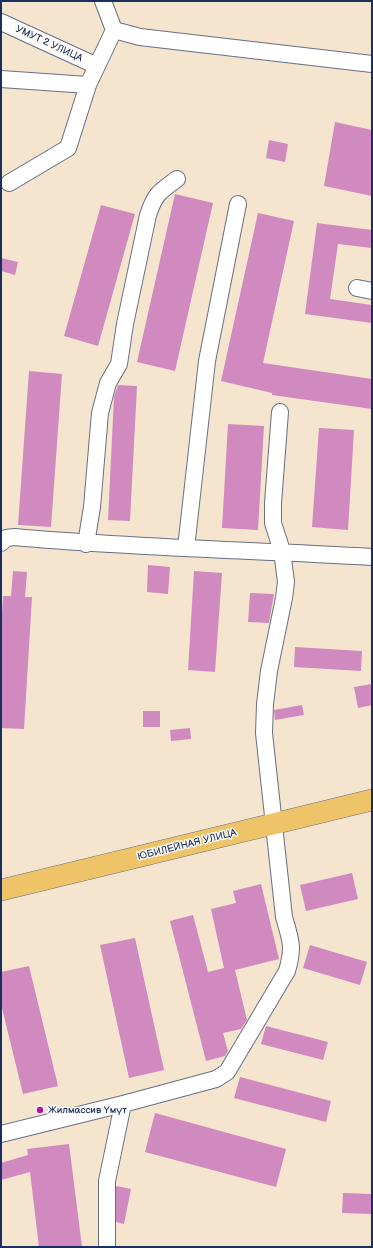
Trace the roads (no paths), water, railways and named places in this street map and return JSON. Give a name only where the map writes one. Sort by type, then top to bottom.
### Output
[{"type":"main road","name":"ЮБИЛЕЙНАЯ УЛИЦА","points":[[1,890],[372,800]]},
{"type":"street","points":[[9,183],[68,148],[88,85],[114,30],[102,1]]},
{"type":"street","name":"УМУТ 2 УЛИЦА","points":[[1,22],[97,66]]},
{"type":"street","points":[[114,30],[140,37],[372,64]]},
{"type":"street","points":[[1,79],[88,85]]},
{"type":"street","points":[[86,544],[92,507],[100,413],[108,383],[120,364],[125,324],[148,215],[157,194],[177,179]]},
{"type":"street","points":[[186,548],[207,361],[238,204]]},
{"type":"street","points":[[1,1134],[216,1079],[227,1072],[287,971],[291,958],[292,945],[284,917],[264,733],[265,704],[269,671],[280,621],[286,582],[282,551],[274,523],[273,503],[280,412]]},
{"type":"street","points":[[1,543],[6,538],[15,537],[86,544],[282,551],[372,557]]},
{"type":"street","points":[[107,1247],[107,1180],[123,1104]]},
{"type":"place","name":"Жилмассив Үмүт","points":[[40,1110]]}]
